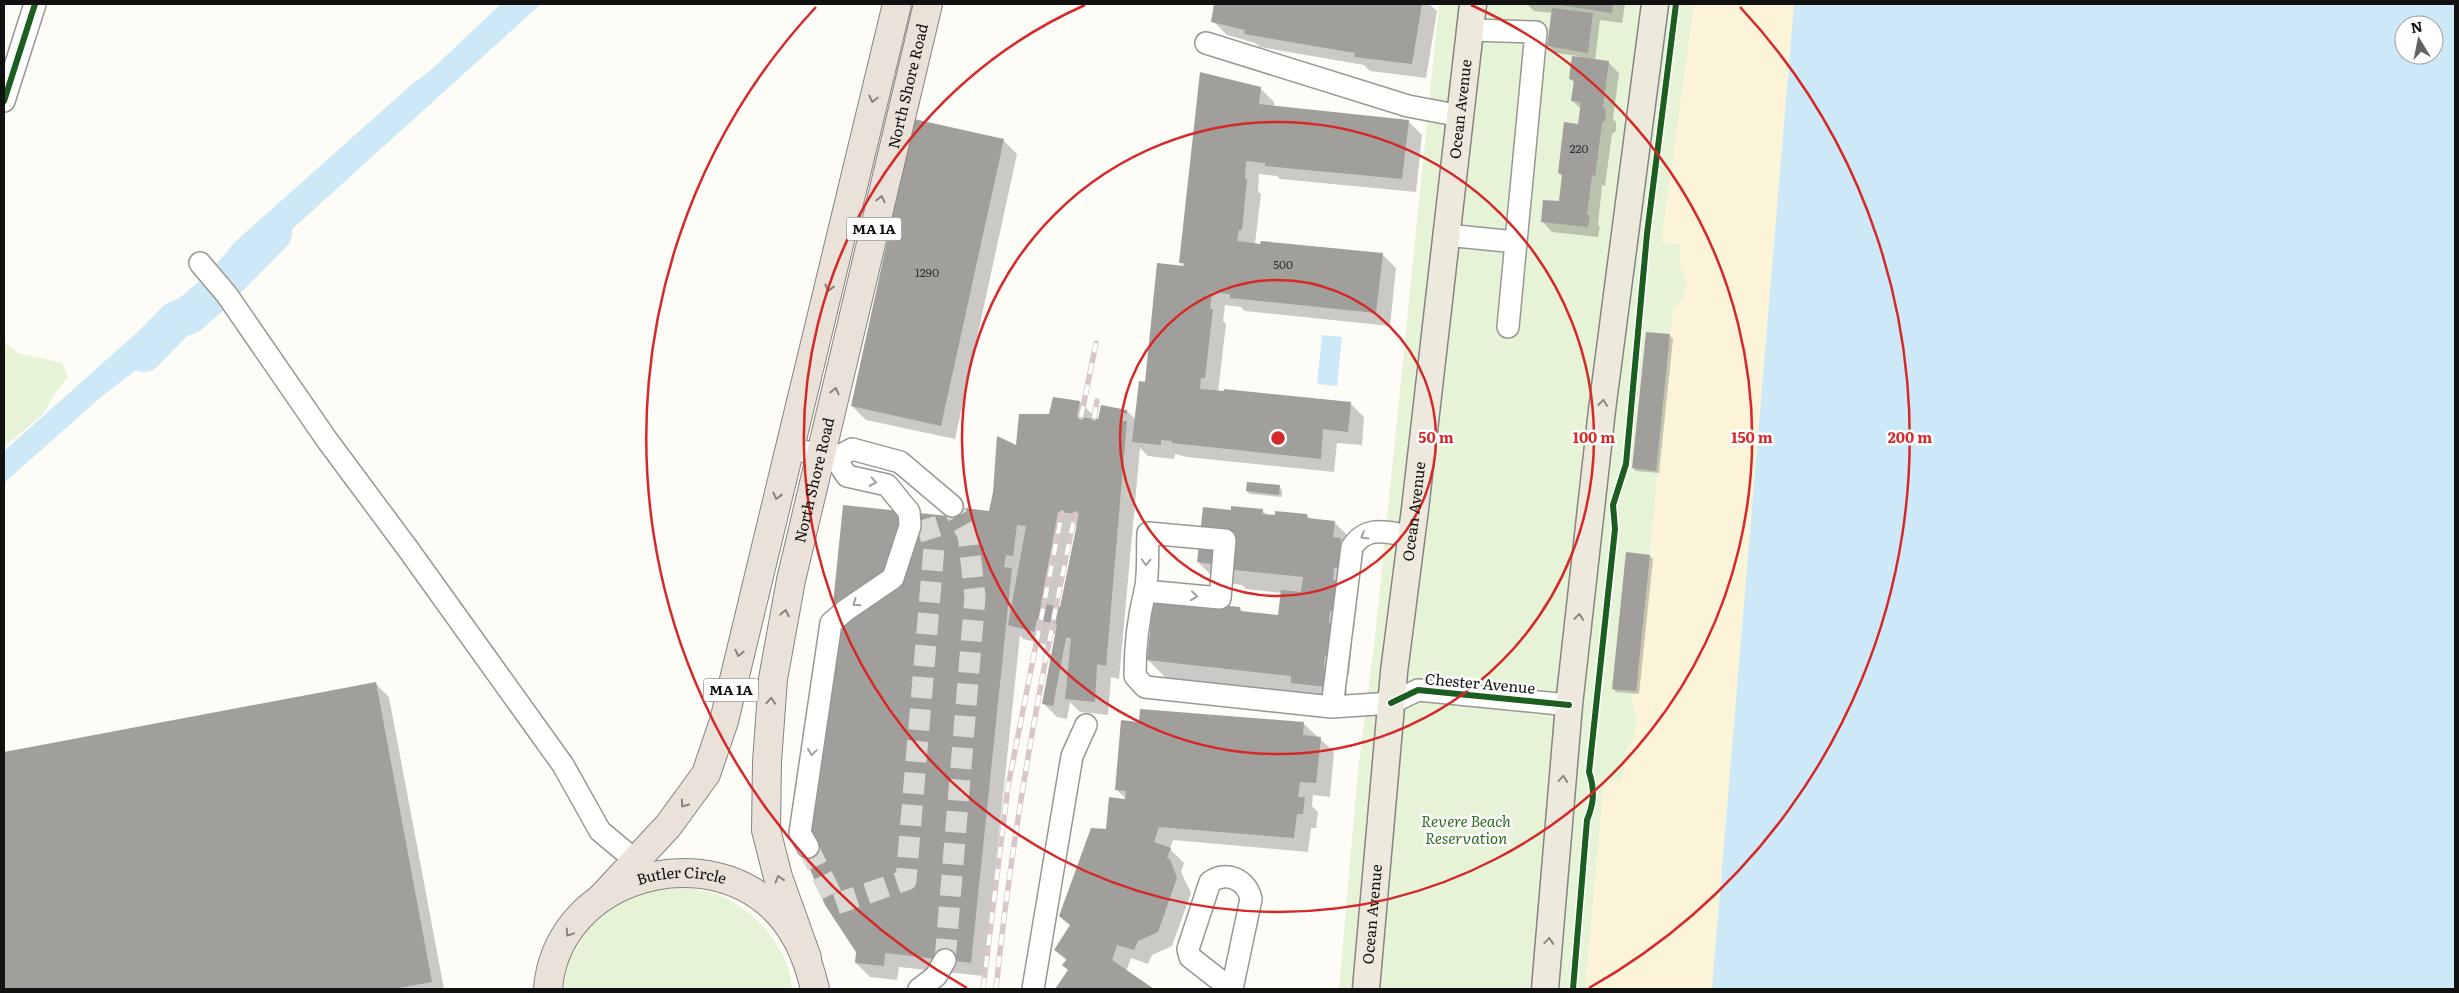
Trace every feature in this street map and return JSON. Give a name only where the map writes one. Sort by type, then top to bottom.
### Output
[{"type":"highway","name":"North Shore Road","points":[[602,897],[668,826],[706,774],[724,722],[897,4]]},
{"type":"highway","name":"North Shore Road","points":[[807,958],[778,877],[766,830],[766,762],[773,679],[791,580],[827,457],[928,4]]},
{"type":"highway","name":"Butler Circle","points":[[547,987],[555,958],[567,935],[583,914],[602,897],[633,880],[668,872],[703,873],[736,883],[766,901],[791,927],[807,958],[815,989]]},
{"type":"main road","name":"Ocean Avenue","points":[[1366,989],[1391,703],[1473,4]]},
{"type":"main road","points":[[1544,989],[1569,705],[1613,315],[1655,4]]},
{"type":"street","points":[[4,101],[35,4]]},
{"type":"street","points":[[1471,30],[1536,32],[1508,327]]},
{"type":"street","points":[[1206,43],[1408,106],[1461,116]]},
{"type":"street","points":[[1446,235],[1516,242]]},
{"type":"street","points":[[200,263],[227,295],[327,440],[563,765],[600,831],[636,861]]},
{"type":"street","points":[[789,448],[827,457],[852,449],[900,462],[952,506]]},
{"type":"street","points":[[808,847],[800,833],[831,624],[846,610],[893,578],[910,526],[909,512],[887,485],[846,476],[827,457]]},
{"type":"street","points":[[900,462],[923,513]]},
{"type":"street","points":[[1332,706],[1352,547],[1359,537],[1373,531],[1411,536]]},
{"type":"street","points":[[1145,591],[1220,598],[1225,540],[1148,533],[1145,591],[1141,601],[1135,651],[1135,676],[1145,687],[1332,706],[1391,703]]},
{"type":"street","name":"Chester Avenue","points":[[1391,703],[1418,690],[1569,705]]},
{"type":"street","points":[[1033,989],[1072,756],[1086,725]]},
{"type":"street","points":[[1226,876],[1241,880],[1249,888],[1251,899],[1232,989],[1190,957],[1188,949],[1210,882],[1217,877],[1226,876]]},
{"type":"street","points":[[919,989],[936,976],[945,960]]},
{"type":"green space","name":"Revere Beach Reservation","points":[[1439,4],[1794,4],[1712,989],[1339,989],[1358,771],[1375,637]]},
{"type":"green space","points":[[4,342],[18,353],[62,363],[68,377],[55,393],[43,414],[4,447]]},
{"type":"green space","points":[[686,888],[710,892],[724,897],[760,923],[779,947],[786,961],[792,989],[563,989],[568,963],[586,931],[614,906],[649,891]]},
{"type":"sand","points":[[1694,4],[1794,4],[1712,989],[1585,989],[1604,780],[1622,782],[1625,752],[1634,737],[1637,719],[1632,704],[1633,691],[1637,691],[1670,334],[1673,310],[1683,298],[1686,287],[1685,276],[1679,264],[1681,244],[1661,243]]},
{"type":"water","points":[[501,4],[541,4],[279,241],[242,270],[233,265],[228,250],[236,241],[411,85],[431,70]]},
{"type":"water","points":[[1794,4],[2455,4],[2455,989],[1712,989]]},
{"type":"water","points":[[169,304],[182,311],[180,323],[136,370],[101,397],[4,483],[4,451]]},
{"type":"water","points":[[1322,335],[1342,337],[1337,386],[1317,384]]},
{"type":"building","points":[[1214,4],[1422,4],[1412,64],[1354,57],[1355,53],[1244,34],[1245,30],[1211,22]]},
{"type":"building","points":[[1554,4],[1613,4],[1612,13]]},
{"type":"building","points":[[1552,8],[1593,13],[1588,53],[1547,46]]},
{"type":"building","points":[[1572,56],[1609,61],[1603,107],[1606,111],[1605,120],[1602,123],[1595,176],[1592,175],[1587,215],[1590,215],[1588,227],[1541,222],[1543,200],[1559,201],[1562,174],[1558,173],[1564,122],[1578,124],[1581,102],[1571,101],[1574,80],[1569,79]]},
{"type":"building","points":[[1200,72],[1261,87],[1259,104],[1409,120],[1402,179],[1265,166],[1265,163],[1246,161],[1245,179],[1247,179],[1242,230],[1239,230],[1237,241],[1260,244],[1261,241],[1383,253],[1376,313],[1230,298],[1230,294],[1212,292],[1210,309],[1213,309],[1205,378],[1201,378],[1200,389],[1224,391],[1224,389],[1351,402],[1348,432],[1323,429],[1321,459],[1172,443],[1172,441],[1161,440],[1161,445],[1132,442],[1139,381],[1145,382],[1157,263],[1184,266],[1184,263],[1179,263]]},
{"type":"building","points":[[914,119],[1004,139],[941,426],[851,406]]},
{"type":"building","points":[[1646,332],[1670,334],[1656,471],[1632,468]]},
{"type":"building","points":[[1053,397],[1080,401],[1077,417],[1098,419],[1101,405],[1127,410],[1127,414],[1123,413],[1122,421],[1127,421],[1106,666],[1097,664],[1095,702],[1065,699],[1071,638],[1066,638],[1053,706],[1042,704],[1057,624],[1037,620],[1034,632],[1008,625],[1026,526],[1017,525],[1013,556],[1006,555],[1004,567],[1012,568],[971,963],[885,953],[884,966],[855,963],[856,952],[825,905],[807,862],[843,505],[948,516],[942,505],[989,511],[993,492],[997,436],[1016,445],[1019,414],[1049,414]],"holes":[[[1058,512],[1079,514],[1060,607],[1041,603]]]},
{"type":"building","points":[[1247,482],[1280,485],[1279,495],[1246,491]]},
{"type":"building","points":[[1231,506],[1263,509],[1262,514],[1275,515],[1275,511],[1307,514],[1307,518],[1335,521],[1333,537],[1341,538],[1338,568],[1334,568],[1333,580],[1337,581],[1334,611],[1330,611],[1329,623],[1333,623],[1329,656],[1325,656],[1324,668],[1328,669],[1326,687],[1291,683],[1291,676],[1147,660],[1153,602],[1181,601],[1240,607],[1240,611],[1278,615],[1281,590],[1301,592],[1303,577],[1225,569],[1225,566],[1197,562],[1203,507],[1231,510]]},
{"type":"building","points":[[1626,552],[1650,555],[1636,691],[1612,689]]},
{"type":"building","points":[[376,682],[432,982],[393,989],[4,989],[4,752]]},
{"type":"building","points":[[1140,709],[1304,722],[1303,735],[1321,737],[1316,783],[1300,782],[1298,797],[1305,797],[1303,814],[1297,814],[1294,838],[1159,827],[1154,842],[1171,848],[1167,858],[1170,859],[1177,878],[1158,932],[1138,941],[1134,950],[1117,945],[1112,960],[1154,989],[1055,989],[1068,970],[1062,965],[1067,959],[1054,950],[1070,925],[1059,916],[1091,828],[1106,829],[1109,797],[1125,799],[1126,791],[1115,790],[1121,720],[1139,722]]},
{"type":"waterway","points":[[144,353],[176,320],[189,315],[210,297],[273,233]]},
{"type":"tunnel","points":[[945,960],[975,597],[968,535],[952,506]]},
{"type":"tunnel","points":[[808,847],[836,904],[906,880],[934,548],[923,513]]},
{"type":"railway","points":[[1081,417],[1096,343]]},
{"type":"railway","points":[[1094,418],[1097,401]]},
{"type":"railway","points":[[983,989],[1008,786],[1062,513]]},
{"type":"railway","points":[[996,989],[1019,810],[1051,632],[1075,514]]},
{"type":"cycle path","points":[[4,101],[35,4]]},
{"type":"cycle path","points":[[1573,989],[1587,820],[1593,796],[1589,772],[1615,529],[1613,505],[1626,464],[1647,234],[1676,4]]},
{"type":"cycle path","points":[[1391,703],[1418,690],[1569,705]]}]
